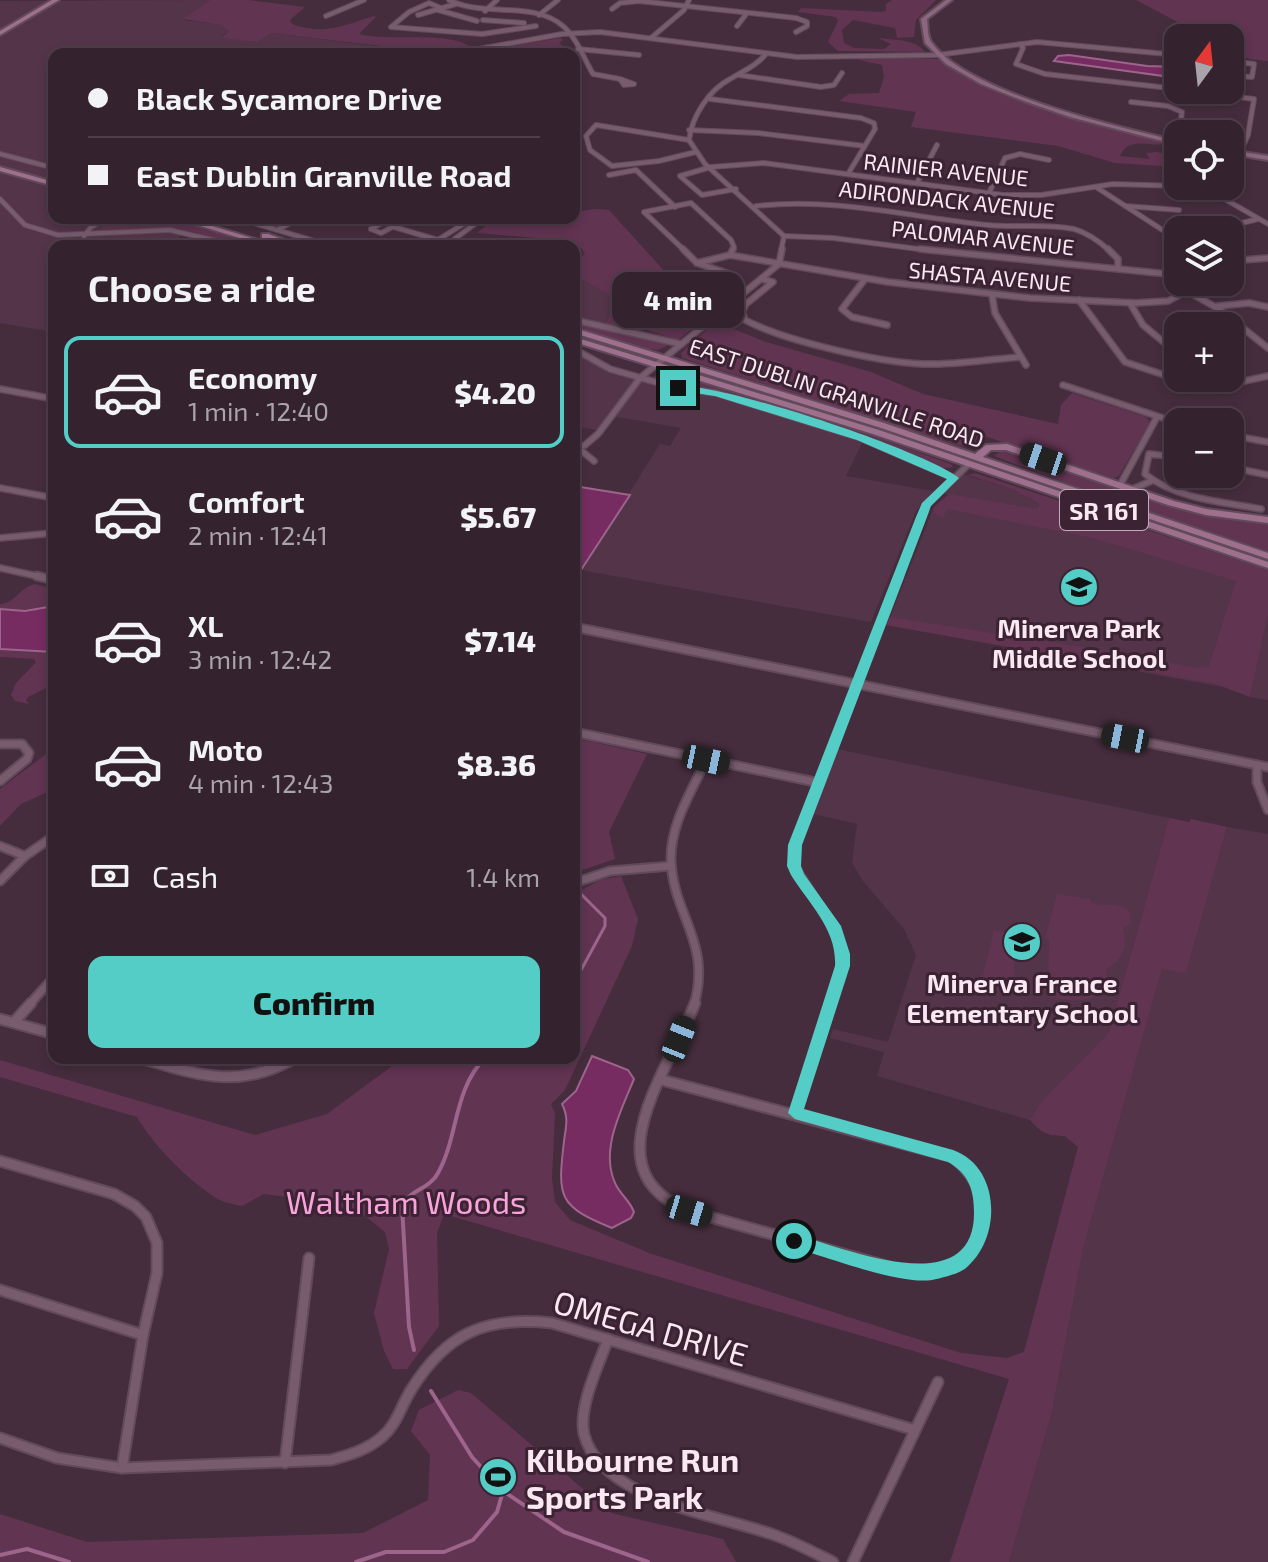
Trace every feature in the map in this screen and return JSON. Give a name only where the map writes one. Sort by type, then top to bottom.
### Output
[{"type":"main road","points":[[2,31],[56,0]]},
{"type":"main road","points":[[0,163],[48,180]]},
{"type":"main road","points":[[0,169],[48,181]]},
{"type":"main road","points":[[199,224],[253,240]]},
{"type":"main road","points":[[224,224],[278,240]]},
{"type":"main road","name":"EAST DUBLIN GRANVILLE ROAD","points":[[580,332],[886,435],[902,437],[1110,504],[1268,565]]},
{"type":"main road","name":"EAST DUBLIN GRANVILLE ROAD","points":[[580,340],[787,396],[1238,552],[1268,556]]},
{"type":"main road","points":[[973,460],[989,447],[1007,447],[1206,512],[1264,516]]},
{"type":"street","points":[[326,16],[364,0]]},
{"type":"street","points":[[449,0],[485,11],[539,15],[560,22],[577,48]]},
{"type":"street","points":[[485,11],[497,0]]},
{"type":"street","points":[[539,15],[558,0]]},
{"type":"street","points":[[651,38],[686,7],[689,0]]},
{"type":"street","points":[[949,0],[931,11],[922,23],[921,35],[937,55],[971,75],[1047,109],[1164,140]]},
{"type":"street","points":[[612,9],[632,1],[807,22],[807,26],[796,32]]},
{"type":"street","points":[[477,21],[465,20],[429,3],[409,12],[391,27],[468,36],[536,26]]},
{"type":"street","points":[[418,15],[456,4]]},
{"type":"street","points":[[737,26],[747,13]]},
{"type":"street","points":[[483,20],[525,23],[543,31]]},
{"type":"street","points":[[501,23],[518,31],[527,40]]},
{"type":"street","points":[[484,48],[569,33],[600,32],[797,57],[937,55],[1020,44],[1070,43],[1164,53]]},
{"type":"street","points":[[1020,44],[1023,48],[1016,64],[1037,73],[1164,88]]},
{"type":"street","points":[[580,49],[639,55]]},
{"type":"street","points":[[580,52],[593,74],[620,79]]},
{"type":"street","points":[[580,445],[598,434],[640,378],[779,264],[784,236],[772,220],[696,152],[689,140],[689,130],[725,82],[756,66],[766,54]]},
{"type":"street","points":[[1244,63],[1254,64],[1252,77],[1244,76]]},
{"type":"street","points":[[739,75],[821,87],[834,85],[842,73]]},
{"type":"street","points":[[1244,97],[1254,99],[1244,143]]},
{"type":"street","points":[[710,99],[861,118],[874,123],[877,126],[848,174]]},
{"type":"street","points":[[1131,102],[1168,106],[1182,112],[1181,120]]},
{"type":"street","points":[[689,140],[596,125],[586,136],[590,150],[612,166],[659,161],[696,152]]},
{"type":"street","points":[[689,130],[758,133],[865,146]]},
{"type":"street","points":[[917,183],[937,145]]},
{"type":"street","points":[[0,154],[48,166]]},
{"type":"street","points":[[989,193],[1005,158],[1020,154],[1049,160]]},
{"type":"street","points":[[1244,155],[1268,158]]},
{"type":"street","name":"RAINIER AVENUE","points":[[711,167],[764,163],[989,193],[1041,195],[1132,184],[1164,185]]},
{"type":"street","points":[[711,167],[680,176],[702,195],[736,189]]},
{"type":"street","points":[[609,175],[636,170],[675,207]]},
{"type":"street","points":[[1095,187],[1164,231]]},
{"type":"street","points":[[0,199],[13,216],[32,228],[84,236],[159,230],[199,234],[218,240]]},
{"type":"street","points":[[1226,200],[1268,224]]},
{"type":"street","name":"ADIRONDACK AVENUE","points":[[756,206],[823,202],[1000,226],[1071,229],[1110,250],[1118,259],[1118,266]]},
{"type":"street","points":[[697,263],[730,255],[734,247],[731,240],[692,204],[644,212],[697,263],[735,276]]},
{"type":"street","points":[[1125,206],[1179,210]]},
{"type":"street","points":[[1244,222],[1258,219]]},
{"type":"street","points":[[84,236],[97,224]]},
{"type":"street","points":[[257,224],[311,240]]},
{"type":"street","points":[[277,230],[288,224]]},
{"type":"street","points":[[382,224],[371,231],[380,233],[398,224]]},
{"type":"street","points":[[394,227],[438,240],[463,224]]},
{"type":"street","points":[[452,240],[475,224]]},
{"type":"street","name":"PALOMAR AVENUE","points":[[784,236],[852,239],[978,257],[1118,266],[1164,273]]},
{"type":"street","name":"SHASTA AVENUE","points":[[730,255],[865,279],[992,295],[1130,303],[1168,301],[1178,296]]},
{"type":"street","points":[[1244,260],[1268,258]]},
{"type":"street","points":[[762,279],[773,282],[746,304],[742,312],[745,320],[770,333],[917,363],[1021,357]]},
{"type":"street","points":[[865,279],[842,309],[852,317],[887,325]]},
{"type":"street","points":[[992,295],[995,313],[1026,365]]},
{"type":"street","points":[[1197,296],[1218,306],[1238,326],[1268,348]]},
{"type":"street","points":[[1079,300],[1123,361],[1207,389],[1268,376]]},
{"type":"street","points":[[1130,303],[1133,312],[1148,330],[1164,343]]},
{"type":"street","points":[[1218,306],[1249,303],[1268,307]]},
{"type":"street","name":"EAST DUBLIN GRANVILLE ROAD","points":[[580,322],[603,328],[642,332],[681,344]]},
{"type":"street","name":"EAST DUBLIN GRANVILLE ROAD","points":[[580,352],[610,369],[673,387],[716,393],[861,438],[954,478]]},
{"type":"street","points":[[1063,385],[1164,419]]},
{"type":"street","points":[[0,389],[48,398]]},
{"type":"street","points":[[1120,485],[1157,417]]},
{"type":"street","points":[[1244,438],[1268,442]]},
{"type":"street","points":[[580,451],[594,461]]},
{"type":"street","points":[[1164,455],[1149,454],[1145,474],[1151,481],[1264,516],[1268,504]]},
{"type":"street","points":[[795,1113],[843,966],[841,944],[834,926],[794,866],[795,845],[926,505],[973,460]]},
{"type":"street","points":[[1244,470],[1268,475]]},
{"type":"street","points":[[1133,489],[1151,481]]},
{"type":"street","points":[[0,488],[48,497]]},
{"type":"street","points":[[1206,512],[1210,498]]},
{"type":"street","points":[[0,538],[48,534]]},
{"type":"street","points":[[0,568],[48,579]]},
{"type":"street","points":[[580,628],[1268,767]]},
{"type":"street","points":[[580,733],[820,783]]},
{"type":"street","points":[[0,744],[15,742],[27,747],[29,753],[27,759],[0,781]]},
{"type":"street","points":[[662,1080],[953,1157],[966,1164],[983,1190],[977,1238],[964,1258],[950,1269],[931,1273],[908,1272],[709,1217],[664,1201],[645,1180],[637,1146],[662,1080],[699,989],[701,961],[698,942],[671,866],[675,832],[706,760]]},
{"type":"street","points":[[1257,765],[1257,782],[1268,810]]},
{"type":"street","points":[[0,881],[25,856],[48,840]]},
{"type":"street","points":[[0,846],[25,856]]},
{"type":"street","points":[[580,881],[607,871],[671,866]]},
{"type":"street","points":[[14,1022],[48,984]]},
{"type":"street","points":[[0,1019],[48,1032]]},
{"type":"street","points":[[161,1064],[207,1077],[241,1079],[275,1072],[286,1064]]},
{"type":"street","points":[[0,1161],[114,1194],[135,1206],[146,1217],[157,1243],[157,1273],[143,1335],[122,1468]]},
{"type":"street","points":[[285,1463],[309,1258]]},
{"type":"street","points":[[0,1290],[143,1335]]},
{"type":"street","name":"OMEGA DRIVE","points":[[0,1438],[57,1458],[122,1468],[331,1460],[357,1453],[389,1430],[410,1392],[448,1342],[471,1329],[498,1320],[523,1319],[552,1323],[915,1430]]},
{"type":"street","points":[[608,1339],[588,1393],[584,1433],[604,1470],[640,1493],[779,1536],[833,1562]]},
{"type":"street","points":[[853,1562],[938,1382]]},
{"type":"shaded area","points":[[210,0],[183,20],[222,25],[228,31],[222,36],[257,42],[271,33],[393,48],[48,48],[48,224],[199,224],[175,240],[48,240],[48,331],[0,323],[0,1]]},
{"type":"shaded area","points":[[1058,56],[1164,67],[1164,76],[1054,61]]},
{"type":"shaded area","points":[[580,278],[623,302],[599,328],[580,323]]},
{"type":"shaded area","points":[[580,350],[611,367],[657,382],[701,389],[865,437],[846,476],[933,491],[916,511],[871,622],[581,570],[660,444],[670,446],[681,428],[612,416],[602,431],[580,427]]},
{"type":"shaded area","name":"Minerva Park Middle School","points":[[959,473],[1014,490],[1038,503],[1038,509],[1134,526],[1261,568],[1228,688],[887,625],[934,507],[948,495],[939,492]]},
{"type":"shaded area","points":[[580,487],[630,495],[581,570]]},
{"type":"shaded area","points":[[48,607],[48,652],[0,649],[0,609],[25,611]]},
{"type":"shaded area","points":[[1268,615],[1268,700],[1250,697]]},
{"type":"shaded area","name":"Minerva France Elementary School","points":[[837,749],[1169,818],[1109,1032],[1041,1102],[1030,1120],[877,1076],[884,1052],[830,1038],[833,1029],[888,1042],[916,955],[904,929],[863,881],[852,863],[857,824],[814,814]]},
{"type":"shaded area","points":[[1227,827],[1268,834],[1268,1562],[1009,1562],[1052,1412],[1084,1245],[1162,968],[1186,972]]},
{"type":"shaded area","points":[[592,1056],[628,1070],[634,1079],[614,1131],[610,1159],[616,1185],[634,1212],[631,1218],[612,1228],[572,1206],[562,1188],[566,1114],[562,1104],[576,1091]]},
{"type":"green space","points":[[210,0],[249,0],[305,7],[290,20],[292,24],[304,27],[334,28],[374,16],[359,34],[450,39],[472,48],[398,48],[271,33],[257,42],[222,38],[228,31],[221,25],[183,19]]},
{"type":"green space","points":[[892,0],[936,0],[916,20],[914,37],[897,38],[895,28],[853,20],[842,30],[844,43],[854,48],[884,49],[891,44],[878,38],[898,40],[910,42],[925,52],[838,51],[828,42],[838,21],[836,17],[798,12],[801,8],[880,12],[886,11],[886,4]]},
{"type":"green space","points":[[1136,0],[1268,0],[1268,61],[1244,57],[1244,24],[1181,24]]},
{"type":"green space","points":[[560,38],[563,40],[559,43],[565,48],[501,48]]},
{"type":"green space","points":[[861,56],[938,59],[1028,103],[1058,114],[1164,142],[1129,146],[1120,156],[1150,159],[1146,153],[1157,152],[1164,154],[1164,166],[1115,163],[1058,146],[911,127],[916,112],[839,101],[849,94],[879,93],[884,77],[882,65],[859,60]]},
{"type":"green space","points":[[609,210],[667,274],[732,297],[678,340],[644,329],[602,326],[622,302],[580,278],[580,259],[585,253],[580,248],[580,240],[477,233],[488,224],[580,224],[580,211]]},
{"type":"green space","points":[[107,224],[187,224],[241,240],[222,240],[177,228],[97,231]]},
{"type":"green space","points":[[580,322],[663,342],[667,346],[658,350],[580,329]]},
{"type":"green space","points":[[712,325],[734,329],[766,342],[871,372],[923,394],[1058,424],[1061,405],[1072,393],[1146,417],[1150,422],[1119,476],[1114,478],[987,437],[971,447],[964,447],[682,358],[681,353]]},
{"type":"green space","points":[[661,372],[672,372],[836,423],[953,467],[939,469],[865,437],[720,392],[657,382],[654,377]]},
{"type":"green space","points":[[1001,451],[1192,511],[1268,522],[1268,551],[1104,497],[994,456]]},
{"type":"green space","points":[[975,473],[1268,570],[1268,615],[1250,697],[1216,684],[886,625],[890,617],[1196,668],[1209,666],[1236,581],[1093,538],[947,509],[943,518],[933,512],[934,507],[949,494],[1037,509],[1039,506],[1014,490],[968,475]]},
{"type":"green space","points":[[35,584],[48,587],[48,607],[25,611],[0,609],[0,604],[10,601]]},
{"type":"green space","points":[[0,649],[48,652],[48,687],[28,697],[26,700],[29,704],[15,701],[11,695],[16,683],[36,662],[34,659],[0,657]]},
{"type":"green space","points":[[580,739],[647,754],[609,832],[615,859],[580,871]]},
{"type":"green space","points":[[48,753],[48,792],[21,804],[0,826],[0,789]]},
{"type":"green space","name":"Waltham Woods","points":[[1169,818],[1227,827],[1186,973],[1162,969],[1084,1245],[1052,1412],[1009,1562],[950,1562],[1009,1379],[444,1214],[437,1233],[439,1326],[407,1369],[393,1369],[384,1351],[374,1313],[389,1249],[385,1232],[360,1212],[317,1201],[264,1194],[242,1206],[223,1202],[195,1183],[173,1162],[137,1117],[0,1077],[0,1060],[255,1135],[327,1114],[395,1064],[577,1064],[565,1090],[551,1104],[555,1113],[552,1178],[555,1202],[570,1220],[649,1253],[961,1353],[1007,1358],[1024,1352],[1078,1147],[1065,1136],[1041,1131],[1030,1120],[1041,1102],[1109,1032]]},
{"type":"green space","name":"Waltham Woods","points":[[621,876],[638,919],[632,946],[580,1058],[580,891],[600,880]]},
{"type":"green space","points":[[1057,894],[1090,899],[1096,904],[1121,907],[1130,912],[1131,923],[1123,928],[1123,952],[1106,970],[1107,982],[1102,990],[1089,999],[1048,997],[1049,939],[1045,938]]},
{"type":"green space","points":[[994,930],[1016,934],[1013,992],[980,987]]},
{"type":"green space","name":"Kilbourne Run Sports Park","points":[[458,1390],[471,1393],[611,1513],[723,1539],[736,1562],[0,1562],[0,1514],[87,1542],[363,1533],[428,1500],[430,1455],[411,1431],[419,1410]]},
{"type":"waterway","points":[[580,893],[605,918],[605,926],[580,972]]},
{"type":"waterway","points":[[414,1350],[409,1327],[402,1206],[409,1196],[430,1183],[438,1173],[450,1144],[467,1084],[480,1064]]},
{"type":"waterway","points":[[431,1391],[472,1457],[503,1491]]},
{"type":"waterway","points":[[356,1562],[386,1552],[444,1552],[473,1540],[497,1512],[503,1491]]},
{"type":"waterway","points":[[503,1491],[564,1532],[648,1562]]},
{"type":"waterway","points":[[0,1555],[27,1549],[69,1562]]},
{"type":"place","name":"Minerva Park Middle School","points":[[1079,587]]},
{"type":"place","name":"Minerva France Elementary School","points":[[1022,942]]},
{"type":"place","name":"Kilbourne Run Sports Park","points":[[498,1477]]},
{"type":"route","points":[[678,388],[716,393],[861,438],[954,478],[926,505],[795,845],[794,866],[834,926],[841,944],[843,966],[795,1113],[953,1157],[966,1164],[983,1190],[983,1221],[971,1251],[958,1264],[931,1273],[908,1272],[794,1241]]}]
